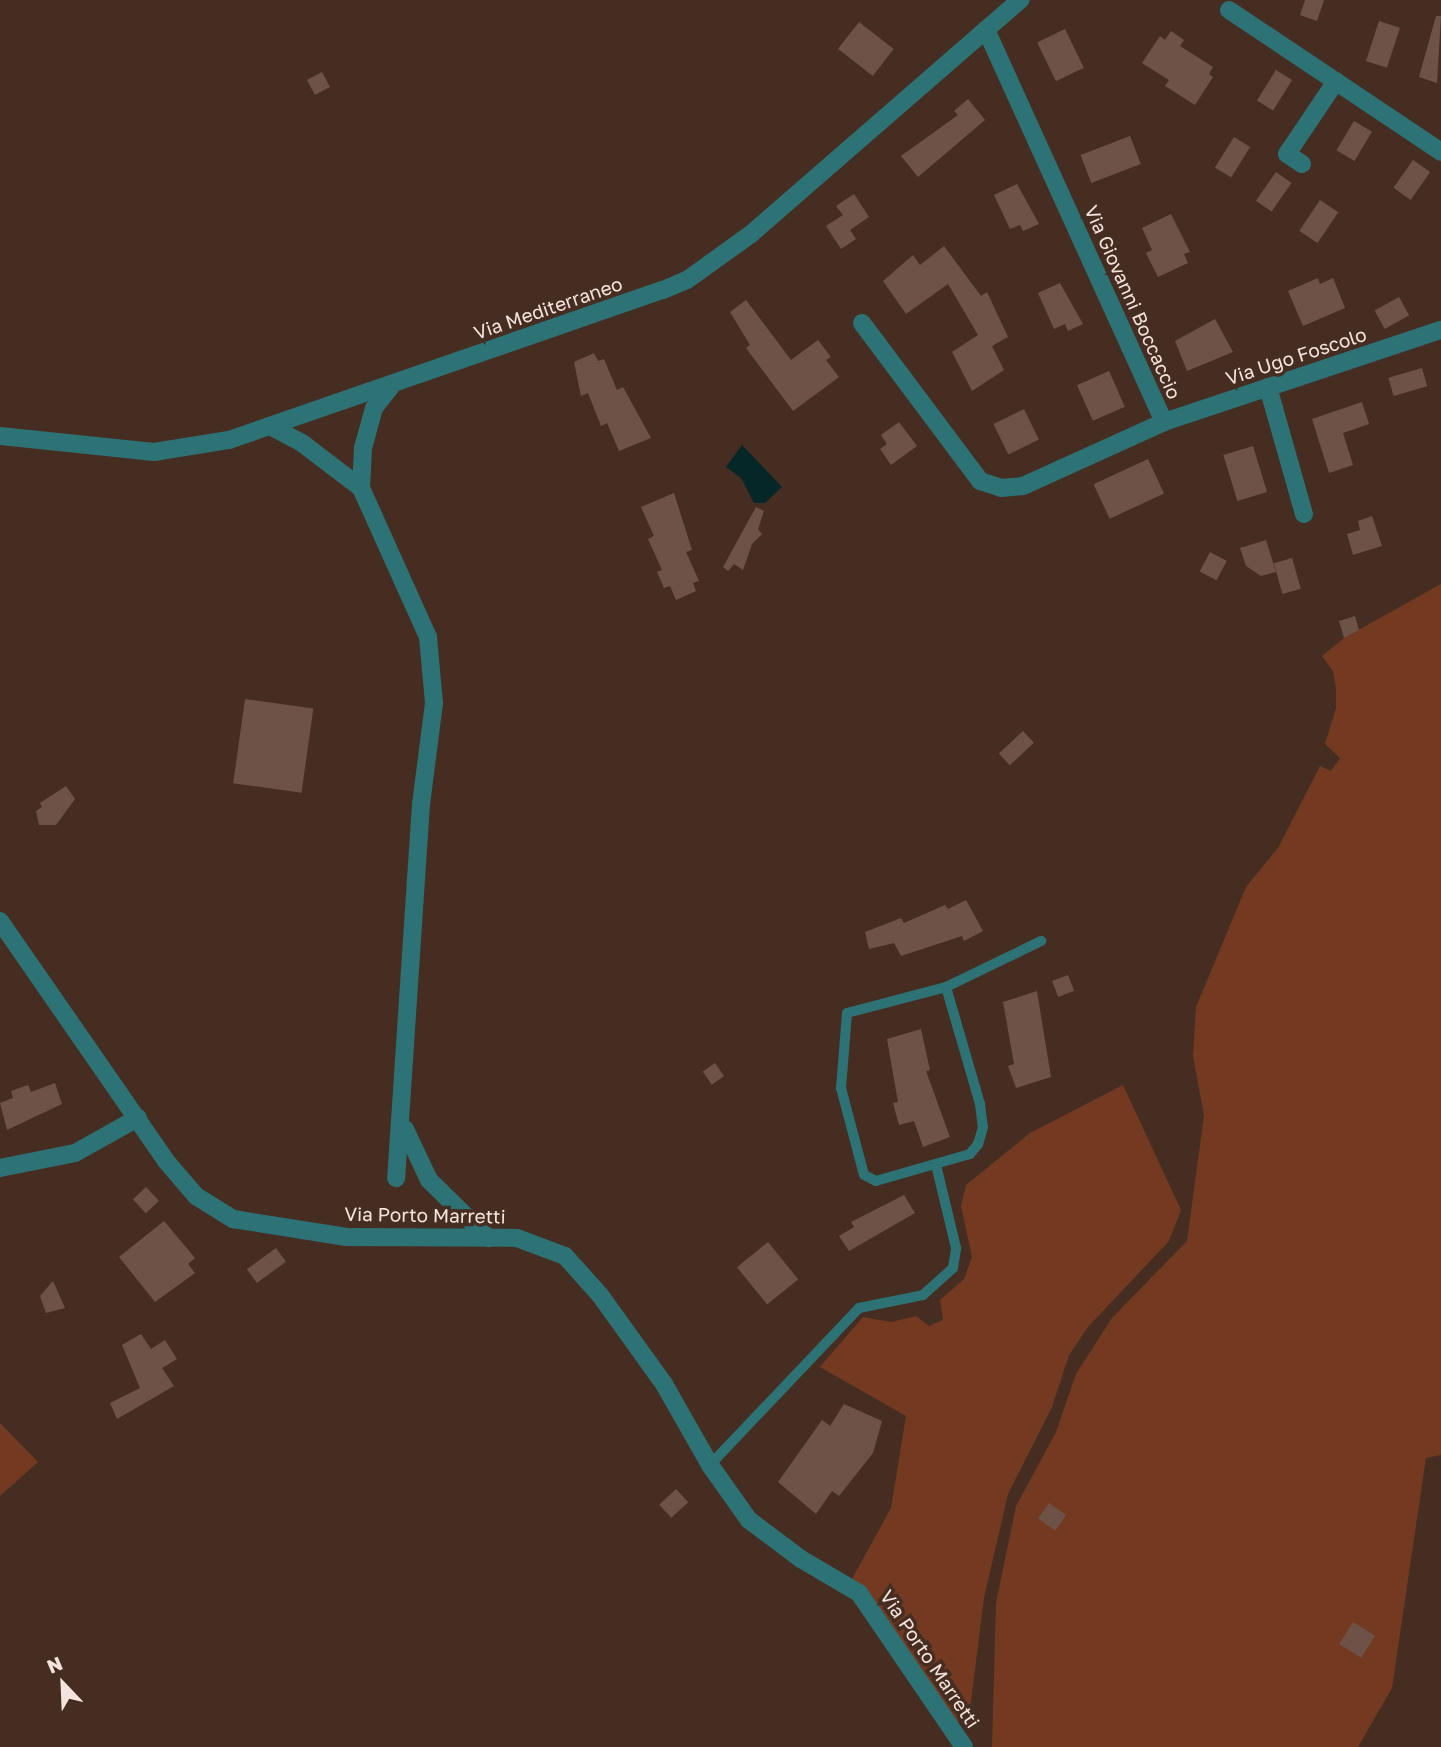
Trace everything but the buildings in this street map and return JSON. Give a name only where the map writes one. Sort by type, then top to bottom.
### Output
[{"type":"street","name":"Via Mediterraneo","points":[[0,436],[154,453],[229,440],[687,280],[751,234],[1020,0]]},
{"type":"street","points":[[1229,10],[1441,152]]},
{"type":"street","name":"Via Giovanni Boccaccio","points":[[862,323],[981,481],[1001,488],[1023,486],[1164,422],[986,30]]},
{"type":"street","points":[[1302,164],[1287,154],[1336,81]]},
{"type":"street","name":"Via Ugo Foscolo","points":[[1164,422],[1441,332]]},
{"type":"street","points":[[361,488],[363,448],[374,408],[392,385]]},
{"type":"street","points":[[1268,387],[1304,514]]},
{"type":"street","points":[[270,426],[302,443],[361,488],[411,592],[428,637],[434,671],[399,1091],[401,1119],[396,1178]]},
{"type":"street","name":"Via Porto Marretti","points":[[0,921],[196,1196],[233,1219],[347,1237],[517,1237],[565,1256],[600,1295],[664,1384],[710,1465],[749,1520],[802,1559],[859,1593],[964,1747]]},
{"type":"street","points":[[0,1168],[75,1153],[138,1118]]},
{"type":"street","points":[[401,1119],[429,1180],[488,1238]]},
{"type":"lane","points":[[946,987],[983,1127],[970,1154],[876,1181],[864,1175],[841,1088],[847,1013],[946,987],[1041,941]]},
{"type":"lane","points":[[710,1465],[859,1307],[923,1295],[953,1268],[956,1248],[936,1165]]},
{"type":"shaded area","points":[[1441,584],[1441,1455],[1426,1458],[1392,1688],[1358,1747],[992,1747],[996,1603],[1016,1506],[1056,1432],[1076,1374],[1112,1318],[1187,1241],[1204,1115],[1193,1056],[1196,1007],[1246,887],[1278,848],[1320,766],[1331,771],[1340,758],[1325,744],[1336,708],[1336,688],[1333,671],[1322,656],[1344,638]]},
{"type":"shaded area","points":[[1123,1085],[1181,1210],[1169,1241],[1088,1327],[1069,1355],[1052,1407],[1008,1494],[984,1598],[971,1702],[967,1719],[957,1723],[852,1579],[891,1508],[906,1416],[820,1367],[863,1317],[891,1322],[916,1316],[929,1326],[943,1320],[940,1300],[964,1279],[972,1257],[961,1206],[966,1185],[1030,1133]]},
{"type":"shaded area","points":[[0,1423],[38,1462],[0,1496]]},
{"type":"water","points":[[742,445],[782,487],[765,503],[754,503],[741,478],[726,467]]}]
